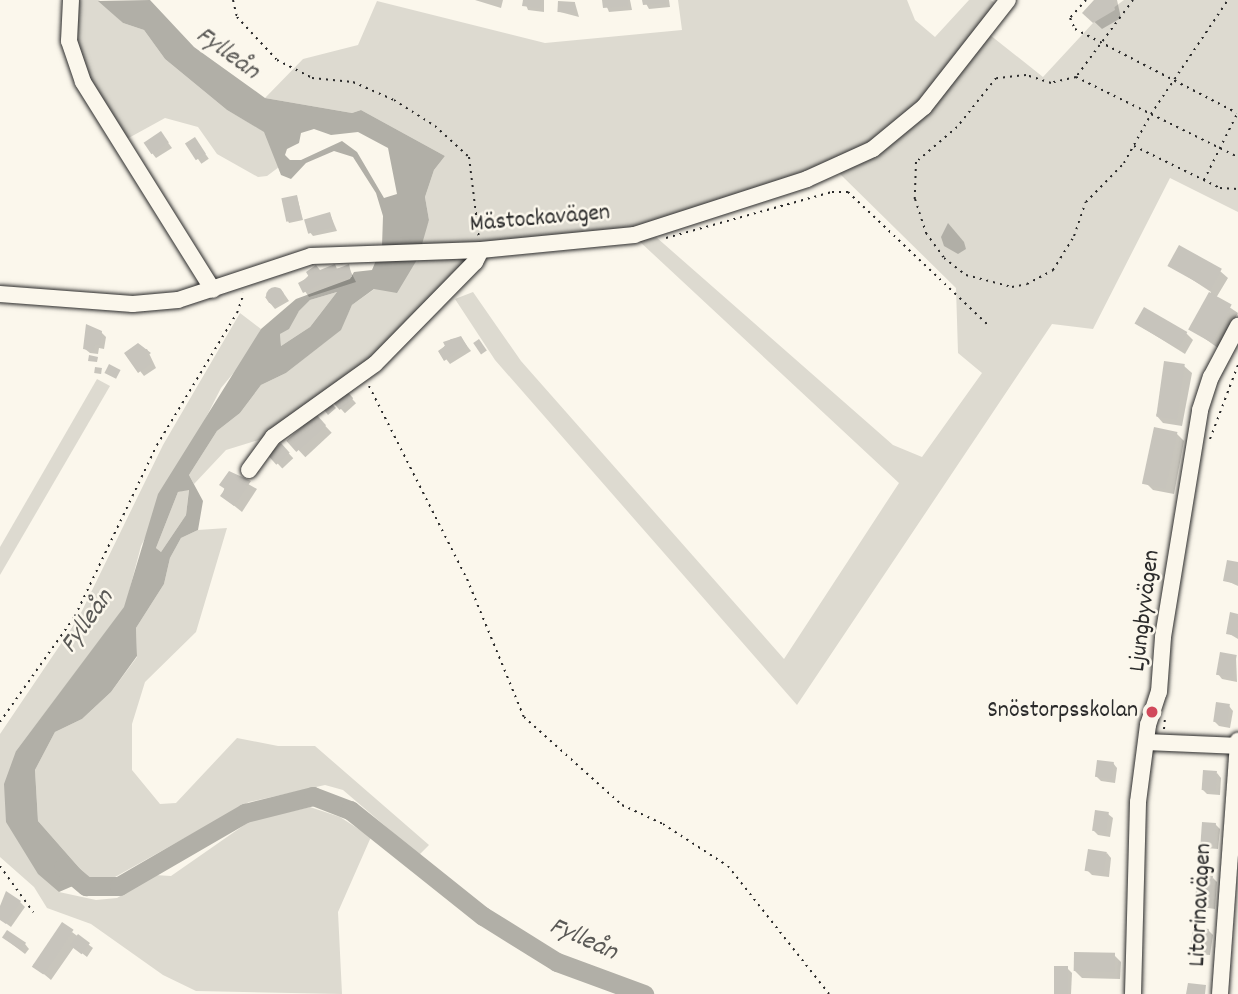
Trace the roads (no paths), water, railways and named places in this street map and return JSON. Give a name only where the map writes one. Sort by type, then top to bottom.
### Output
[{"type":"street","points":[[71,0],[69,41],[83,82],[213,290]]},
{"type":"street","name":"Mästockavägen","points":[[0,294],[132,304],[178,300],[311,256],[481,250],[634,235],[807,179],[873,149],[924,107],[1008,0]]},
{"type":"street","points":[[249,470],[273,437],[362,373],[475,262],[481,250]]},
{"type":"street","name":"Ljungbyvägen","points":[[1133,994],[1138,802],[1200,410],[1211,377],[1238,326]]},
{"type":"street","points":[[1148,743],[1238,745]]},
{"type":"street","name":"Litorinavägen","points":[[1220,994],[1238,745]]},
{"type":"waterway","name":"Fylleån","points":[[63,867],[86,886],[119,886],[245,813],[313,796],[350,810],[483,916],[557,962],[644,994]]},
{"type":"place","name":"Snöstorpsskolan","points":[[1152,712]]}]
